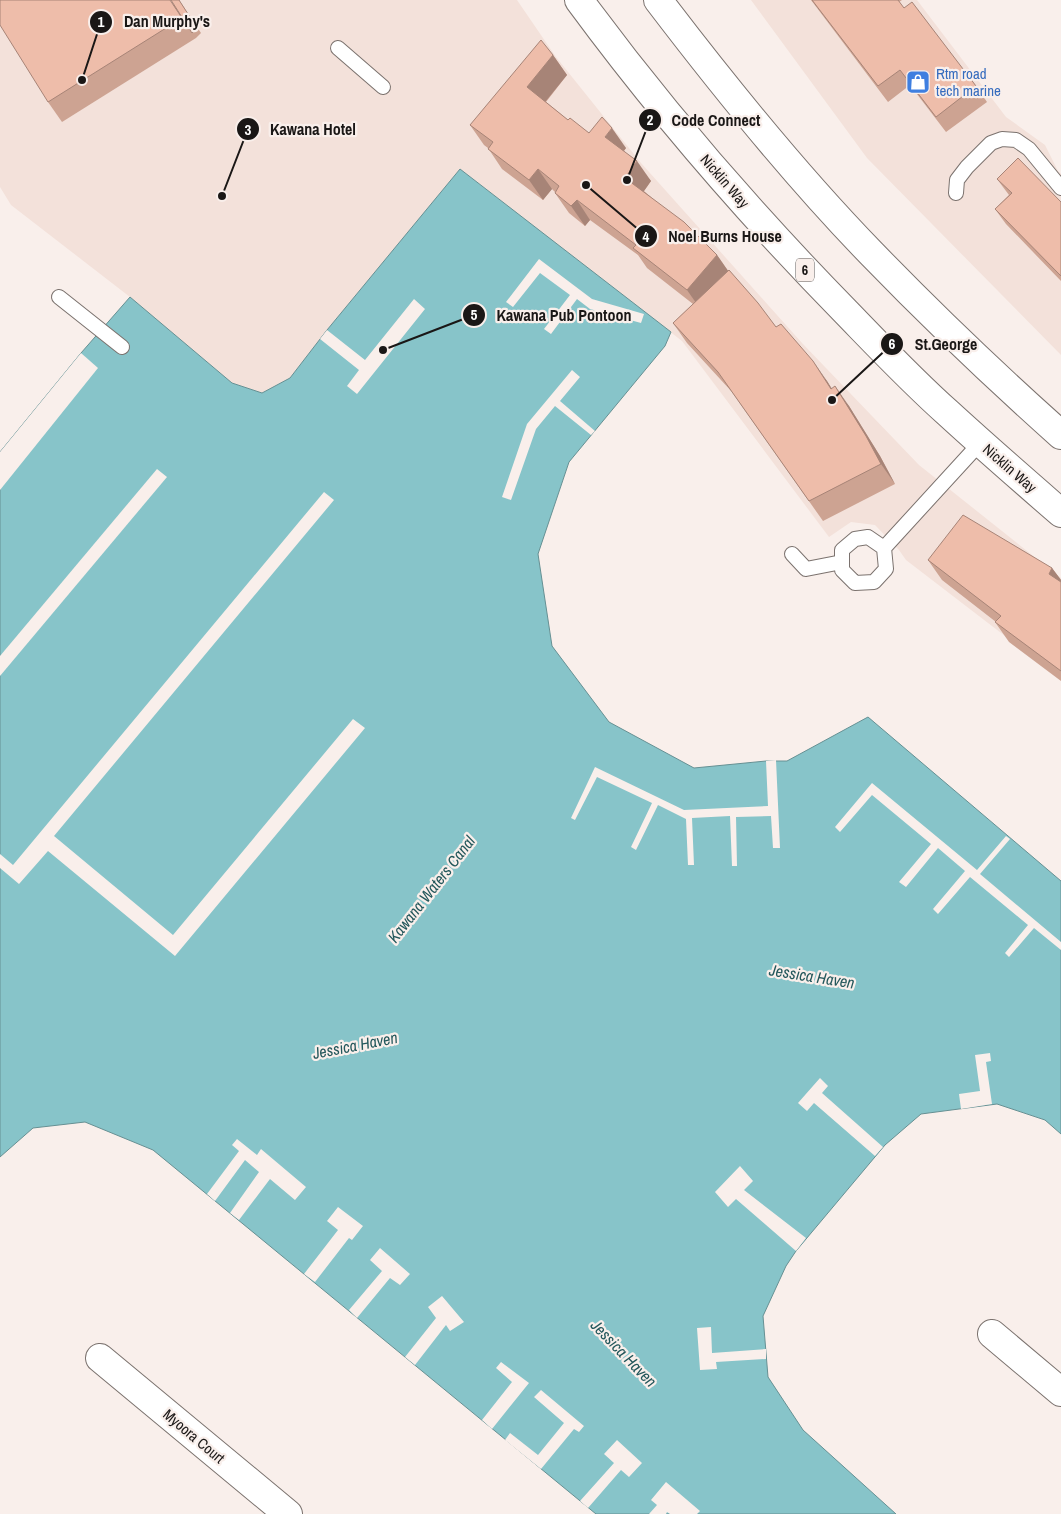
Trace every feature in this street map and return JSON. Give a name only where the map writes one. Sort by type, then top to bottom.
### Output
[{"type":"main road","name":"Nicklin Way","points":[[579,0],[689,138],[749,209],[804,269],[946,412],[1061,513]]},
{"type":"main road","points":[[658,0],[749,116],[871,253],[929,313],[1061,435]]},
{"type":"main road","points":[[992,1334],[1061,1392]]},
{"type":"main road","name":"Myoora Court","points":[[100,1358],[288,1514]]},
{"type":"lane","points":[[338,48],[383,87]]},
{"type":"lane","points":[[956,193],[957,180],[967,167],[991,143],[1002,139],[1016,140],[1029,149],[1061,188]]},
{"type":"lane","points":[[59,297],[122,347]]},
{"type":"lane","points":[[884,548],[868,538],[855,539],[842,550],[842,570],[855,583],[874,582],[886,569],[884,548],[981,442]]},
{"type":"lane","points":[[792,554],[806,569],[842,562]]},
{"type":"shaded area","points":[[0,0],[517,0],[556,57],[641,163],[802,343],[919,465],[1061,578],[1061,679],[906,560],[875,525],[851,522],[829,537],[682,341],[460,169],[327,330],[290,378],[262,393],[232,383],[130,297],[11,205],[0,187]]},
{"type":"shaded area","points":[[751,0],[917,0],[1006,117],[1045,145],[1061,174],[1061,355],[867,158]]},
{"type":"water","points":[[460,169],[671,332],[665,346],[569,462],[538,554],[552,646],[609,722],[694,768],[766,761],[787,761],[868,717],[1061,881],[1061,1134],[1045,1120],[997,1104],[921,1114],[885,1145],[796,1251],[786,1266],[763,1316],[768,1377],[803,1430],[896,1514],[596,1514],[153,1150],[85,1122],[33,1128],[0,1157],[0,452],[81,353],[130,297],[232,383],[262,393],[290,378],[327,330]]},
{"type":"pier","points":[[539,259],[592,299],[644,314],[641,323],[590,309],[577,299],[551,334],[544,329],[570,295],[540,273],[513,307],[506,302]]},
{"type":"pier","points":[[414,299],[425,309],[357,394],[347,386],[359,370],[320,339],[327,330],[365,360]]},
{"type":"pier","points":[[81,353],[98,368],[0,490],[0,452]]},
{"type":"pier","points":[[572,370],[580,377],[560,401],[595,431],[591,435],[555,406],[536,429],[511,500],[502,497],[527,424]]},
{"type":"pier","points":[[157,469],[167,477],[0,676],[0,656]]},
{"type":"pier","points":[[324,492],[334,500],[54,836],[173,935],[353,719],[365,728],[175,956],[48,851],[19,884],[0,868],[0,854],[13,865]]},
{"type":"pier","points":[[776,760],[780,848],[773,848],[771,816],[736,817],[737,866],[732,866],[730,816],[692,818],[694,865],[688,865],[686,819],[658,805],[636,850],[631,847],[652,803],[597,777],[575,820],[571,818],[595,767],[684,810],[768,806],[766,761]]},
{"type":"pier","points":[[872,783],[977,870],[1006,836],[1010,839],[980,874],[1061,942],[1061,950],[1034,928],[1009,957],[1005,953],[1028,925],[970,877],[938,914],[933,909],[965,871],[938,848],[906,887],[899,882],[931,844],[872,795],[840,832],[835,827]]},
{"type":"pier","points":[[990,1053],[991,1061],[986,1062],[992,1104],[961,1109],[959,1094],[980,1091],[975,1055]]},
{"type":"pier","points":[[820,1078],[828,1086],[822,1093],[883,1147],[875,1156],[814,1103],[807,1111],[798,1103]]},
{"type":"pier","points":[[237,1139],[257,1155],[261,1149],[306,1187],[295,1200],[270,1179],[239,1220],[230,1213],[259,1172],[245,1160],[215,1201],[207,1194],[239,1151],[232,1145]]},
{"type":"pier","points":[[740,1166],[753,1181],[744,1190],[806,1238],[796,1251],[736,1199],[728,1207],[715,1192]]},
{"type":"pier","points":[[338,1207],[363,1226],[352,1240],[349,1238],[315,1282],[304,1274],[338,1230],[327,1221]]},
{"type":"pier","points":[[380,1248],[410,1274],[400,1285],[390,1278],[357,1318],[349,1310],[382,1271],[370,1260]]},
{"type":"pier","points":[[442,1296],[464,1322],[450,1331],[446,1325],[415,1365],[405,1357],[436,1318],[428,1307]]},
{"type":"pier","points":[[711,1327],[712,1353],[766,1349],[766,1359],[716,1362],[717,1369],[700,1370],[697,1328]]},
{"type":"pier","points":[[501,1362],[529,1383],[492,1429],[482,1420],[512,1382],[496,1368]]},
{"type":"pier","points":[[541,1390],[584,1426],[579,1432],[574,1429],[541,1469],[505,1440],[510,1433],[538,1455],[564,1423],[534,1397]]},
{"type":"pier","points":[[617,1440],[642,1463],[629,1477],[621,1470],[588,1508],[580,1501],[614,1463],[604,1454]]},
{"type":"pier","points":[[666,1482],[700,1511],[697,1514],[670,1514],[667,1512],[666,1514],[649,1514],[657,1505],[651,1500]]},
{"type":"building","points":[[0,0],[170,0],[182,18],[48,102],[0,25]]},
{"type":"building","points":[[171,0],[179,0],[197,28],[192,33]]},
{"type":"building","points":[[812,0],[898,0],[904,8],[912,2],[976,86],[936,117],[900,70],[878,86]]},
{"type":"building","points":[[541,40],[553,55],[527,87],[568,120],[570,118],[589,133],[602,117],[612,128],[605,137],[637,161],[625,178],[684,222],[717,255],[687,290],[633,248],[636,245],[577,200],[571,206],[555,193],[559,186],[538,169],[529,180],[488,149],[493,142],[470,125]]},
{"type":"building","points":[[1018,158],[1061,202],[1061,276],[995,209],[1012,193],[997,179]]},
{"type":"building","points":[[729,270],[776,327],[781,324],[813,361],[831,389],[835,386],[881,464],[809,501],[718,372],[673,323]]},
{"type":"building","points":[[963,515],[1052,568],[1049,574],[1061,582],[1061,671],[995,622],[1001,616],[928,560]]},
{"type":"place","name":"Dan Murphy's","points":[[82,80]]},
{"type":"place","name":"Rtm road tech marine","points":[[918,82]]},
{"type":"place","name":"Code Connect","points":[[627,180]]},
{"type":"place","name":"Noel Burns House","points":[[586,185]]},
{"type":"place","name":"Kawana Hotel","points":[[222,196]]},
{"type":"place","name":"Kawana Pub Pontoon","points":[[383,350]]},
{"type":"place","name":"St.George","points":[[832,400]]},
{"type":"water label","name":"Kawana Waters Canal","points":[[431,889]]},
{"type":"water label","name":"Jessica Haven","points":[[812,976]]},
{"type":"water label","name":"Jessica Haven","points":[[355,1045]]},
{"type":"water label","name":"Jessica Haven","points":[[624,1353]]}]
